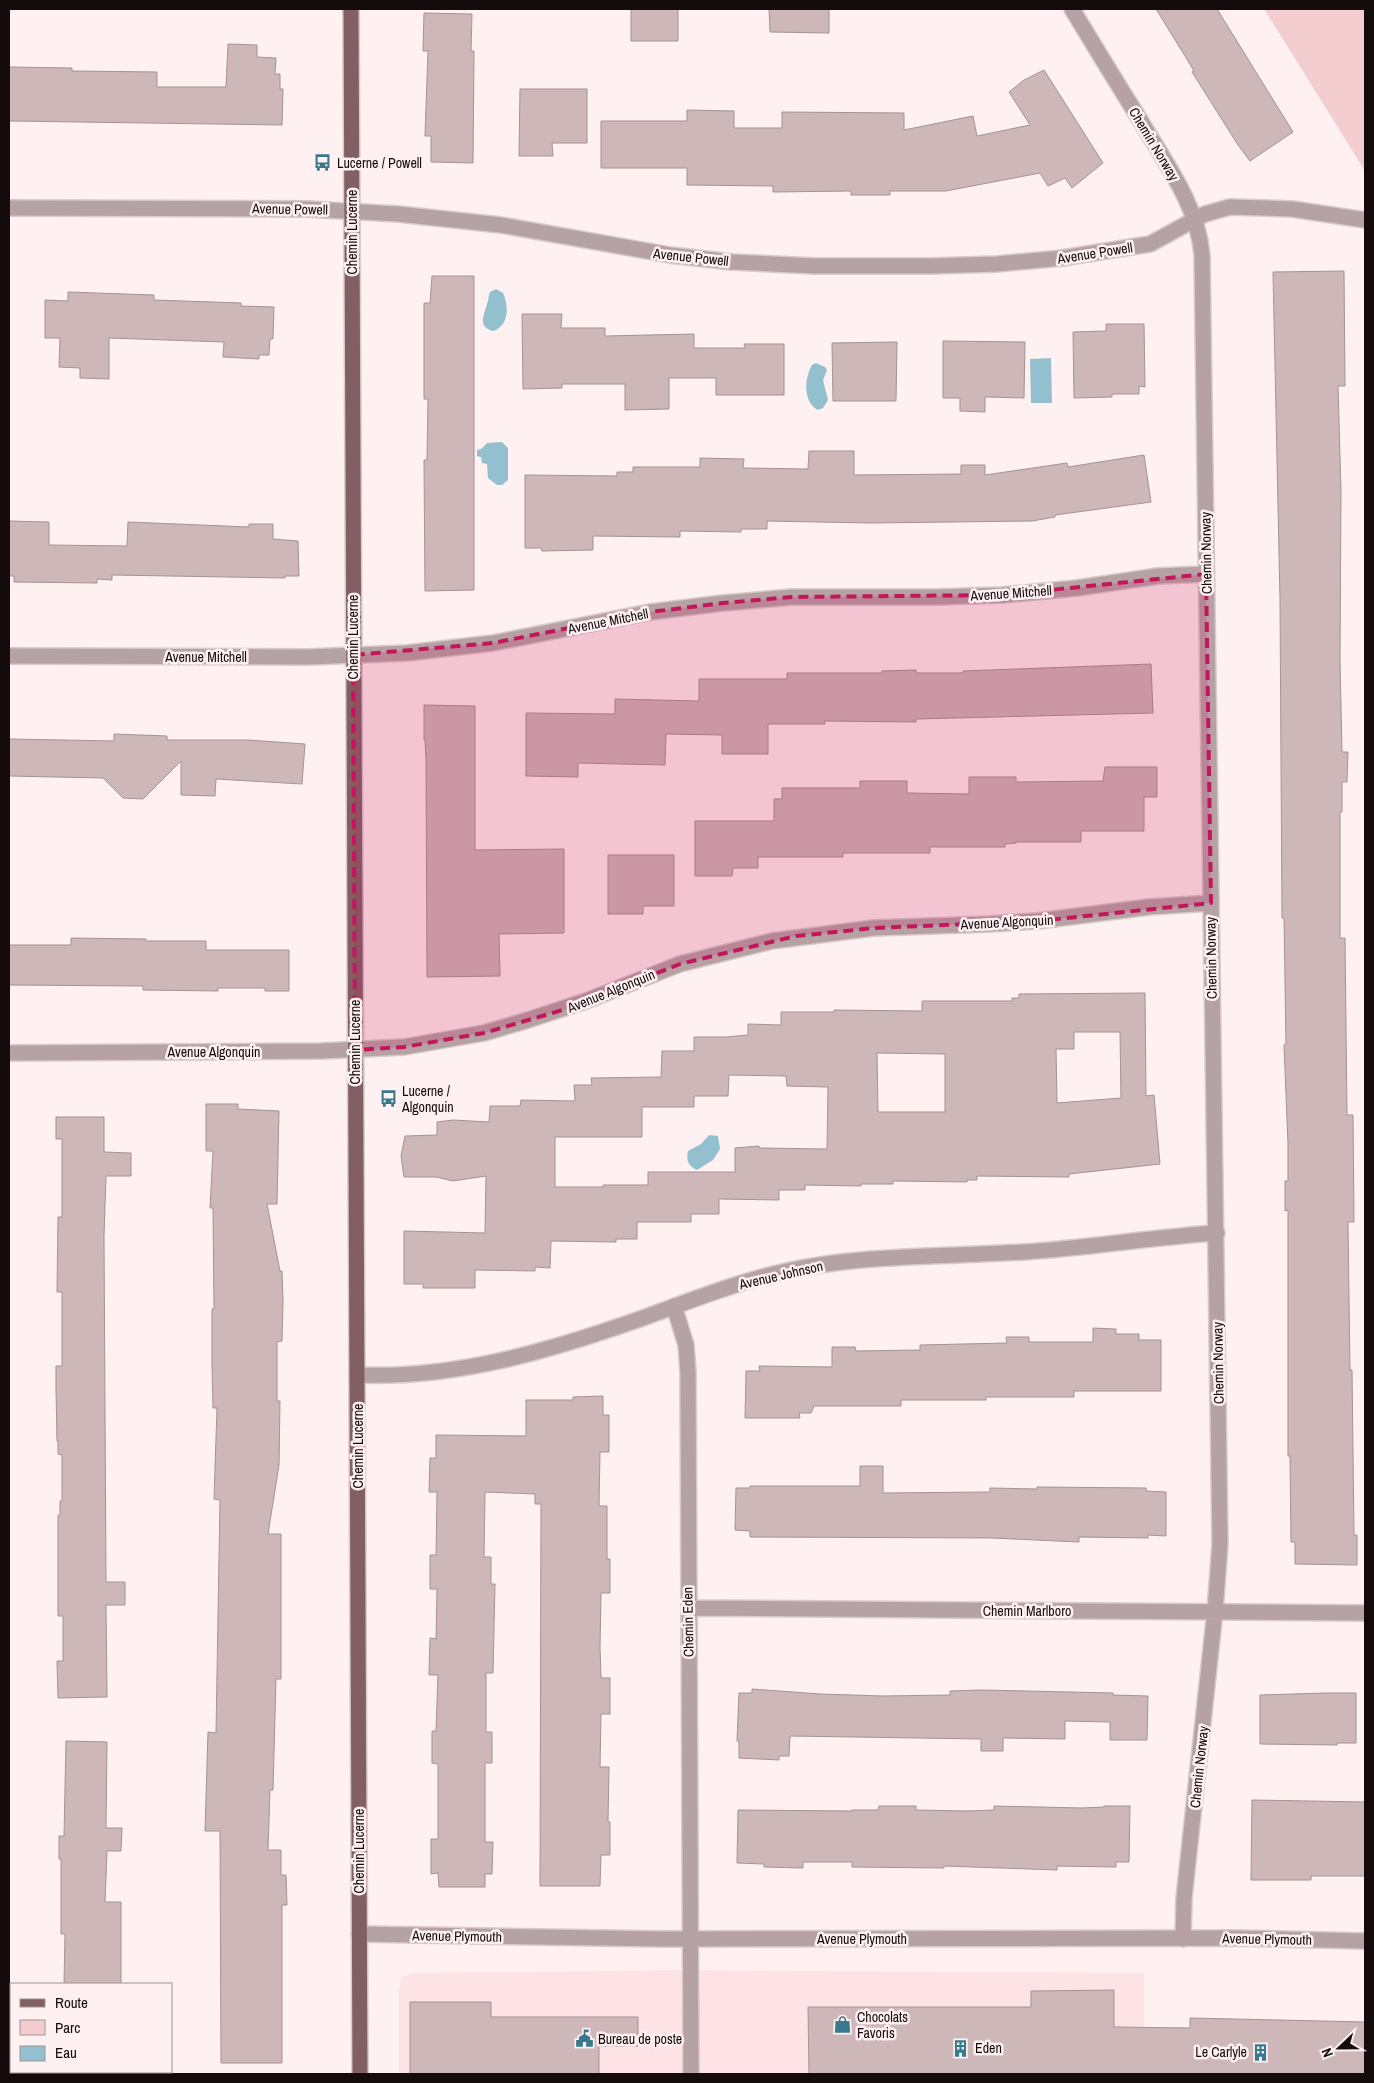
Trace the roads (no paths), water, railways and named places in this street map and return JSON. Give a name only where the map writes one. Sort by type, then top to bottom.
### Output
[{"type":"main road","name":"Chemin Lucerne","points":[[351,9],[360,2074]]},
{"type":"street","name":"Chemin Norway","points":[[1072,9],[1180,186],[1194,219],[1201,242],[1217,1233],[1220,1544],[1215,1611],[1184,1898],[1183,1939]]},
{"type":"street","name":"Avenue Powell","points":[[9,208],[308,209],[352,211],[501,225],[670,255],[739,262],[815,266],[997,264],[1062,258],[1150,244],[1194,219],[1217,209],[1241,206],[1292,209],[1365,220]]},
{"type":"street","name":"Avenue Mitchell","points":[[9,656],[308,657],[431,651],[486,644],[650,612],[723,603],[792,597],[1002,595],[1077,588],[1158,576],[1206,574]]},
{"type":"street","name":"Avenue Algonquin","points":[[9,1053],[355,1050],[404,1047],[484,1033],[566,1009],[680,964],[772,940],[874,928],[1030,921],[1164,906],[1211,903]]},
{"type":"street","name":"Avenue Johnson","points":[[357,1375],[408,1375],[488,1364],[555,1347],[756,1278],[836,1262],[908,1256],[1029,1252],[1217,1233]]},
{"type":"street","name":"Chemin Eden","points":[[674,1306],[686,1345],[688,1360],[692,2074]]},
{"type":"street","name":"Chemin Marlboro","points":[[689,1608],[1365,1613]]},
{"type":"street","name":"Avenue Plymouth","points":[[359,1934],[690,1939],[1365,1941]]},
{"type":"water","points":[[496,289],[503,293],[507,309],[502,325],[493,331],[483,324],[483,316],[490,292]]},
{"type":"water","points":[[1051,358],[1052,403],[1031,403],[1030,359]]},
{"type":"water","points":[[816,363],[827,370],[823,380],[828,400],[823,408],[818,410],[810,402],[806,390],[809,371],[812,365]]},
{"type":"water","points":[[502,442],[508,448],[508,480],[502,485],[497,485],[488,478],[487,464],[482,463],[481,457],[477,456],[477,450],[487,443]]},
{"type":"water","points":[[709,1135],[718,1136],[720,1149],[713,1160],[697,1170],[688,1162],[688,1151],[701,1144]]},
{"type":"place","name":"Lucerne / Powell","points":[[323,163]]},
{"type":"place","name":"Lucerne / Algonquin","points":[[388,1099]]},
{"type":"place","name":"Chocolats Favoris","points":[[843,2025]]},
{"type":"place","name":"Bureau de poste","points":[[584,2039]]},
{"type":"place","name":"Eden","points":[[961,2048]]},
{"type":"place","name":"Le Carlyle","points":[[1261,2052]]}]
